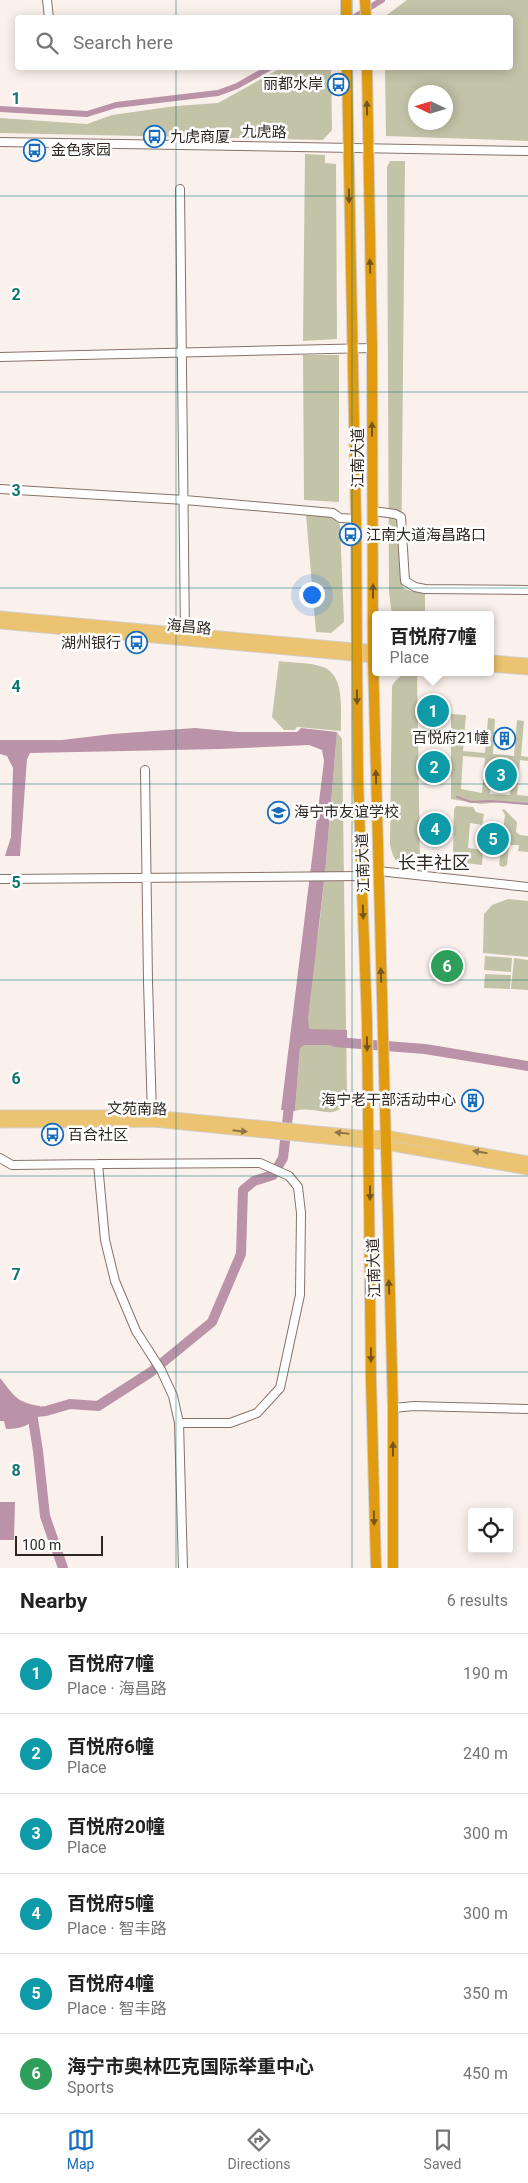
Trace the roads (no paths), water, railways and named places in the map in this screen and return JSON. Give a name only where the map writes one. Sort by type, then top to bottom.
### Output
[{"type":"highway","points":[[365,0],[366,15]]},
{"type":"highway","name":"江南大道","points":[[347,70],[356,519],[358,779],[367,1022],[371,1379],[376,1568]]},
{"type":"highway","name":"江南大道","points":[[367,70],[372,348],[374,611]]},
{"type":"highway","name":"江南大道","points":[[374,676],[392,1408],[393,1568]]},
{"type":"main road","name":"海昌路","points":[[0,616],[372,654]]},
{"type":"main road","name":"海昌路","points":[[0,624],[185,636]]},
{"type":"main road","points":[[494,660],[528,663]]},
{"type":"main road","points":[[494,667],[528,670]]},
{"type":"main road","name":"文苑南路","points":[[0,1115],[152,1115],[272,1130]]},
{"type":"main road","name":"文苑南路","points":[[0,1123],[153,1122],[272,1130]]},
{"type":"main road","points":[[272,1130],[386,1140],[528,1161]]},
{"type":"main road","points":[[386,1140],[528,1170]]},
{"type":"street","points":[[47,0],[49,15]]},
{"type":"street","name":"九虎路","points":[[0,142],[528,151]]},
{"type":"street","points":[[180,190],[185,500],[185,636]]},
{"type":"street","points":[[0,357],[372,348]]},
{"type":"street","points":[[0,490],[185,500],[333,513],[340,518],[356,519]]},
{"type":"street","points":[[373,512],[395,514],[402,517],[405,581],[414,587],[425,589],[528,590]]},
{"type":"street","points":[[145,770],[152,1115]]},
{"type":"street","points":[[378,871],[528,887]]},
{"type":"street","points":[[0,879],[362,876]]},
{"type":"street","points":[[0,1158],[12,1165],[260,1163],[288,1176],[298,1187],[301,1213],[300,1295],[280,1388],[258,1413],[230,1423],[179,1423]]},
{"type":"street","points":[[98,1164],[105,1240],[115,1281],[136,1331],[161,1370],[173,1396],[179,1423],[182,1568]]},
{"type":"street","points":[[392,1408],[414,1406],[528,1409]]},
{"type":"waterway","points":[[358,15],[382,0]]},
{"type":"waterway","points":[[0,109],[87,114],[116,105],[218,93],[237,86],[265,70]]},
{"type":"waterway","points":[[457,797],[471,802],[490,801],[528,804]]},
{"type":"waterway","points":[[335,1042],[425,1049],[528,1066]]},
{"type":"waterway","points":[[0,1410],[18,1414],[46,1411],[70,1404],[98,1406],[151,1372],[212,1322],[241,1254],[243,1190],[254,1181],[273,1175],[283,1158],[290,1098]]},
{"type":"waterway","points":[[32,1413],[45,1516],[63,1568]]},
{"type":"place","name":"丽都水岸","points":[[339,84]]},
{"type":"place","name":"九虎商厦","points":[[154,137]]},
{"type":"place","name":"金色家园","points":[[35,150]]},
{"type":"place","name":"江南大道海昌路口","points":[[350,535]]},
{"type":"place","name":"湖州银行","points":[[137,643]]},
{"type":"place","name":"百悦府7幢","points":[[433,711]]},
{"type":"place","name":"百悦府21幢","points":[[505,738]]},
{"type":"place","name":"百悦府6幢","points":[[434,767]]},
{"type":"place","name":"百悦府20幢","points":[[501,775]]},
{"type":"place","name":"海宁市友谊学校","points":[[278,812]]},
{"type":"place","name":"百悦府5幢","points":[[435,829]]},
{"type":"place","name":"百悦府4幢","points":[[493,839]]},
{"type":"place","name":"海宁市奥林匹克国际举重中心","points":[[447,966]]},
{"type":"place","name":"海宁老干部活动中心","points":[[472,1100]]},
{"type":"place","name":"百合社区","points":[[52,1135]]},
{"type":"district","name":"长丰社区","points":[[434,863]]}]
